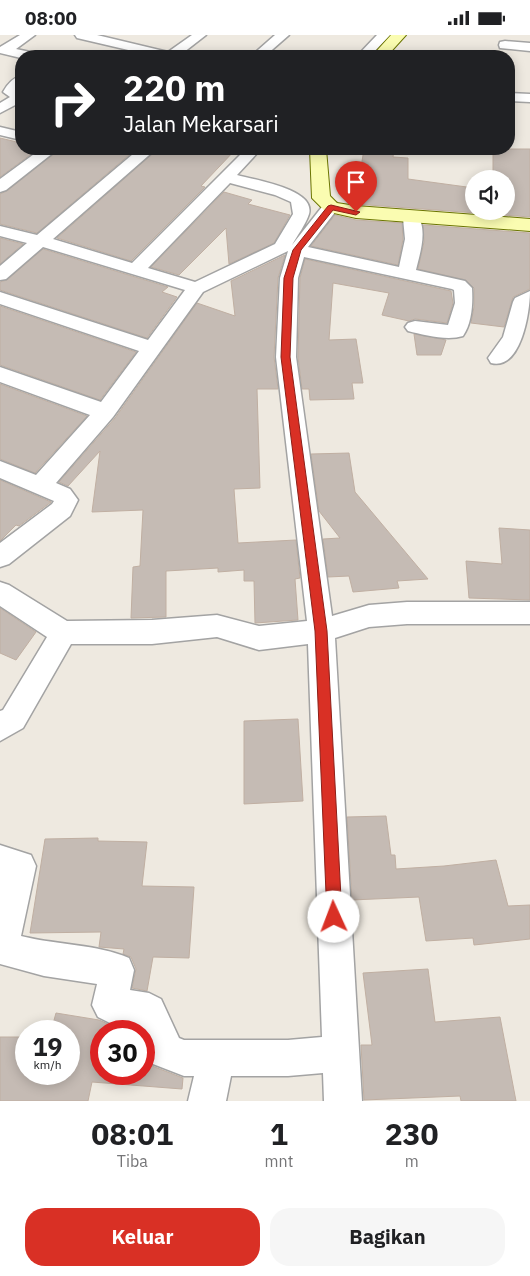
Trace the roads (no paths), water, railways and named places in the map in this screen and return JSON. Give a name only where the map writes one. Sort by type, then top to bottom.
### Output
[{"type":"street","points":[[15,60],[3,56],[5,50],[29,35]]},
{"type":"street","points":[[84,35],[145,50]]},
{"type":"street","points":[[179,50],[200,35]]},
{"type":"street","points":[[264,50],[283,35]]},
{"type":"street","points":[[369,50],[384,35]]},
{"type":"street","points":[[385,50],[399,35]]},
{"type":"street","points":[[505,45],[530,47]]},
{"type":"street","points":[[5,50],[15,52]]},
{"type":"street","points":[[15,85],[10,92],[15,94]]},
{"type":"street","points":[[515,98],[530,99]]},
{"type":"street","points":[[0,109],[15,100]]},
{"type":"street","points":[[0,131],[15,135]]},
{"type":"street","points":[[3,182],[41,155]]},
{"type":"street","points":[[0,275],[141,155]]},
{"type":"street","points":[[136,269],[248,155]]},
{"type":"street","points":[[318,155],[322,198],[331,207],[356,212],[411,218],[530,225]]},
{"type":"street","points":[[40,485],[105,412],[196,288],[282,247],[301,214],[301,206],[297,199],[281,192],[226,177]]},
{"type":"street","points":[[331,207],[297,250],[289,278],[286,357],[321,631],[343,1101]]},
{"type":"street","points":[[406,274],[414,239],[411,218]]},
{"type":"street","points":[[0,231],[41,241],[196,288]]},
{"type":"street","points":[[297,250],[458,285],[463,288],[464,295],[461,315],[456,332],[415,327]]},
{"type":"street","points":[[498,357],[513,339],[522,302],[530,297]]},
{"type":"street","points":[[0,298],[151,348]]},
{"type":"street","points":[[0,374],[105,412]]},
{"type":"street","points":[[0,469],[62,495],[66,500],[62,510],[0,557]]},
{"type":"street","points":[[0,593],[63,633],[152,632],[217,626],[259,638],[321,631],[369,616],[407,613],[530,613]]},
{"type":"street","points":[[0,727],[13,719],[63,633]]},
{"type":"street","points":[[0,861],[20,866],[2,948],[44,959],[117,970],[110,1005],[149,1011],[166,1051],[184,1058],[288,1058],[340,1054]]},
{"type":"street","points":[[207,1101],[216,1058]]}]
